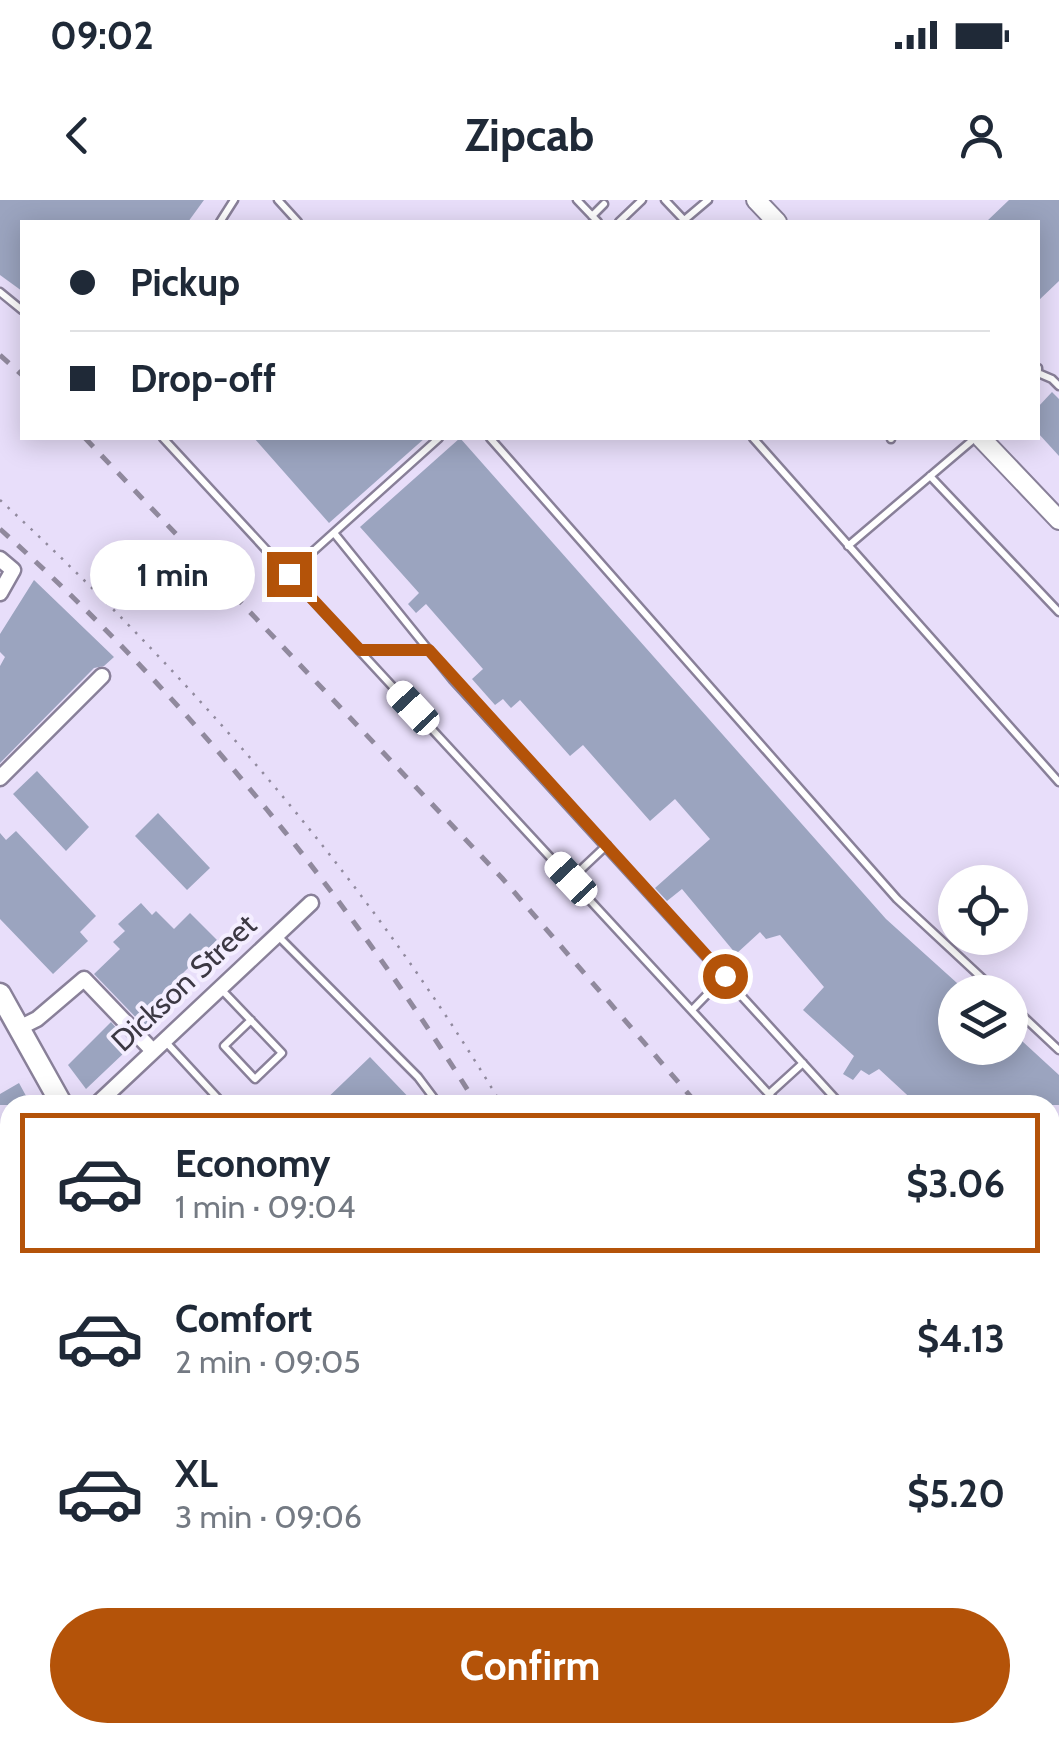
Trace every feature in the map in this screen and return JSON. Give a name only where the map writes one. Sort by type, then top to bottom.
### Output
[{"type":"main road","points":[[0,994],[56,1095]]},
{"type":"street","points":[[756,200],[775,220]]},
{"type":"street","points":[[980,440],[1059,520]]},
{"type":"street","points":[[0,559],[13,570],[0,593]]},
{"type":"street","points":[[0,778],[102,676]]},
{"type":"street","name":"Dickson Street","points":[[106,1095],[311,903]]},
{"type":"street","points":[[19,1028],[37,1019],[84,979],[157,1045]]},
{"type":"lane","points":[[278,200],[296,220]]},
{"type":"lane","points":[[621,220],[642,200]]},
{"type":"lane","points":[[665,200],[682,220]]},
{"type":"lane","points":[[684,220],[708,200]]},
{"type":"lane","points":[[580,201],[595,219],[604,204]]},
{"type":"lane","points":[[0,292],[20,308]]},
{"type":"lane","points":[[166,440],[769,1094],[804,1063]]},
{"type":"lane","points":[[289,574],[437,440]]},
{"type":"lane","points":[[492,440],[897,899],[979,975]]},
{"type":"lane","points":[[755,440],[1059,782]]},
{"type":"lane","points":[[848,546],[975,440]]},
{"type":"lane","points":[[930,476],[1059,612]]},
{"type":"lane","points":[[334,533],[429,650],[833,1095]]},
{"type":"lane","points":[[360,650],[429,650]]},
{"type":"lane","points":[[571,879],[607,844]]},
{"type":"lane","points":[[276,934],[432,1095]]},
{"type":"lane","points":[[692,1010],[725,976]]},
{"type":"lane","points":[[220,987],[282,1052],[255,1079],[224,1046],[251,1020]]},
{"type":"lane","points":[[1028,1021],[1059,1050]]},
{"type":"lane","points":[[157,1045],[213,1095]]},
{"type":"path","points":[[0,500],[164,659],[250,758],[383,928],[496,1095]]},
{"type":"building","points":[[0,200],[204,200],[189,220],[20,220],[20,290],[0,275]]},
{"type":"building","points":[[1009,200],[1059,200],[1059,281],[1040,299],[1040,220],[988,220]]},
{"type":"building","points":[[1052,392],[1059,399],[1059,456],[1040,435],[1040,405]]},
{"type":"building","points":[[256,440],[423,440],[329,523]]},
{"type":"building","points":[[462,440],[886,919],[948,975],[938,975],[938,1065],[1028,1065],[1028,1047],[1059,1075],[1059,1095],[907,1095],[879,1069],[869,1075],[861,1070],[853,1080],[843,1074],[854,1056],[803,1010],[824,987],[780,935],[766,939],[760,932],[736,954],[682,889],[667,901],[655,888],[710,839],[675,799],[650,821],[583,745],[570,756],[520,700],[511,708],[503,699],[495,705],[472,679],[483,669],[426,604],[416,613],[408,604],[419,593],[360,527]]},
{"type":"building","points":[[34,580],[114,657],[104,666],[94,668],[0,763],[0,666],[5,657],[0,652],[0,634]]},
{"type":"building","points":[[37,771],[89,827],[66,851],[13,794]]},
{"type":"building","points":[[158,813],[210,868],[187,890],[135,836]]},
{"type":"building","points":[[16,831],[96,916],[80,932],[88,941],[53,974],[0,919],[0,833],[6,840]]},
{"type":"building","points":[[141,903],[174,929],[190,913],[217,940],[148,1007],[158,1018],[147,1029],[94,974],[120,949],[113,942],[125,931],[118,924]]},
{"type":"building","points":[[111,1022],[120,1032],[113,1039],[125,1052],[86,1089],[68,1065]]},
{"type":"building","points":[[370,1057],[406,1095],[330,1095]]},
{"type":"building","points":[[19,1083],[26,1095],[0,1095]]},
{"type":"railway","points":[[0,355],[20,373]]},
{"type":"railway","points":[[87,440],[502,878],[689,1095]]},
{"type":"railway","points":[[0,529],[135,660],[259,800],[373,949],[471,1095]]},
{"type":"route","points":[[289,574],[360,650],[429,650],[725,976]]}]
